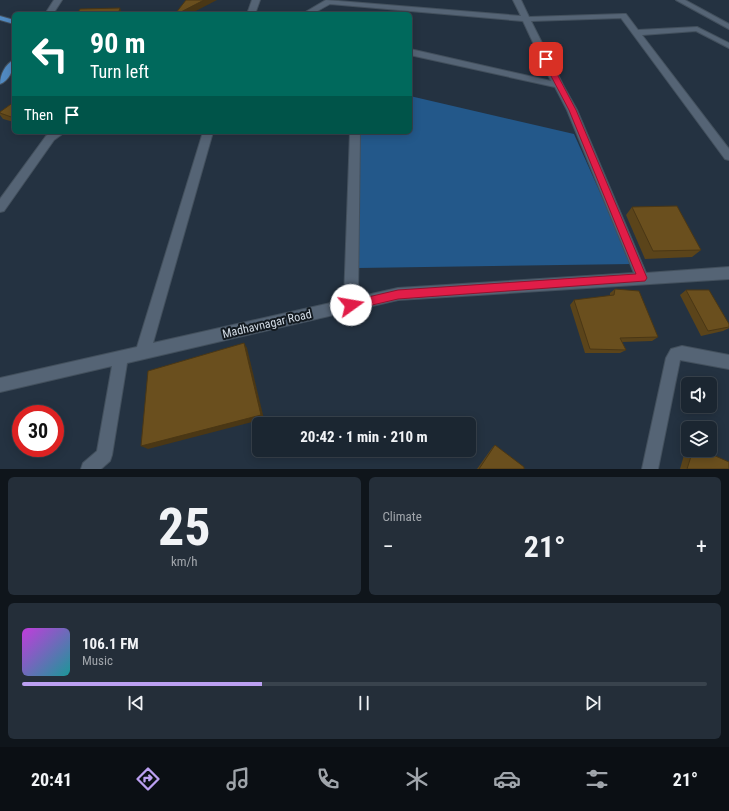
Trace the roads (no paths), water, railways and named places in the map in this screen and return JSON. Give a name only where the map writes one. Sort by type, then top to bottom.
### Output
[{"type":"main road","points":[[0,18],[12,21]]},
{"type":"main road","points":[[0,81],[12,66]]},
{"type":"street","points":[[50,12],[58,0]]},
{"type":"street","points":[[252,12],[256,0]]},
{"type":"street","points":[[517,0],[558,85],[572,110],[642,278]]},
{"type":"street","points":[[680,0],[729,27]]},
{"type":"street","points":[[310,12],[329,2],[527,19],[623,16],[729,156]]},
{"type":"street","points":[[635,33],[697,29],[729,46]]},
{"type":"street","points":[[412,52],[558,85]]},
{"type":"street","points":[[0,208],[50,138],[57,134]]},
{"type":"street","points":[[143,352],[207,134]]},
{"type":"street","points":[[351,305],[355,134]]},
{"type":"street","name":"Madhavnagar Road","points":[[0,385],[398,294],[729,272]]},
{"type":"street","points":[[650,469],[673,358],[676,354],[682,353],[729,362]]},
{"type":"street","points":[[89,469],[104,455],[121,358]]}]
